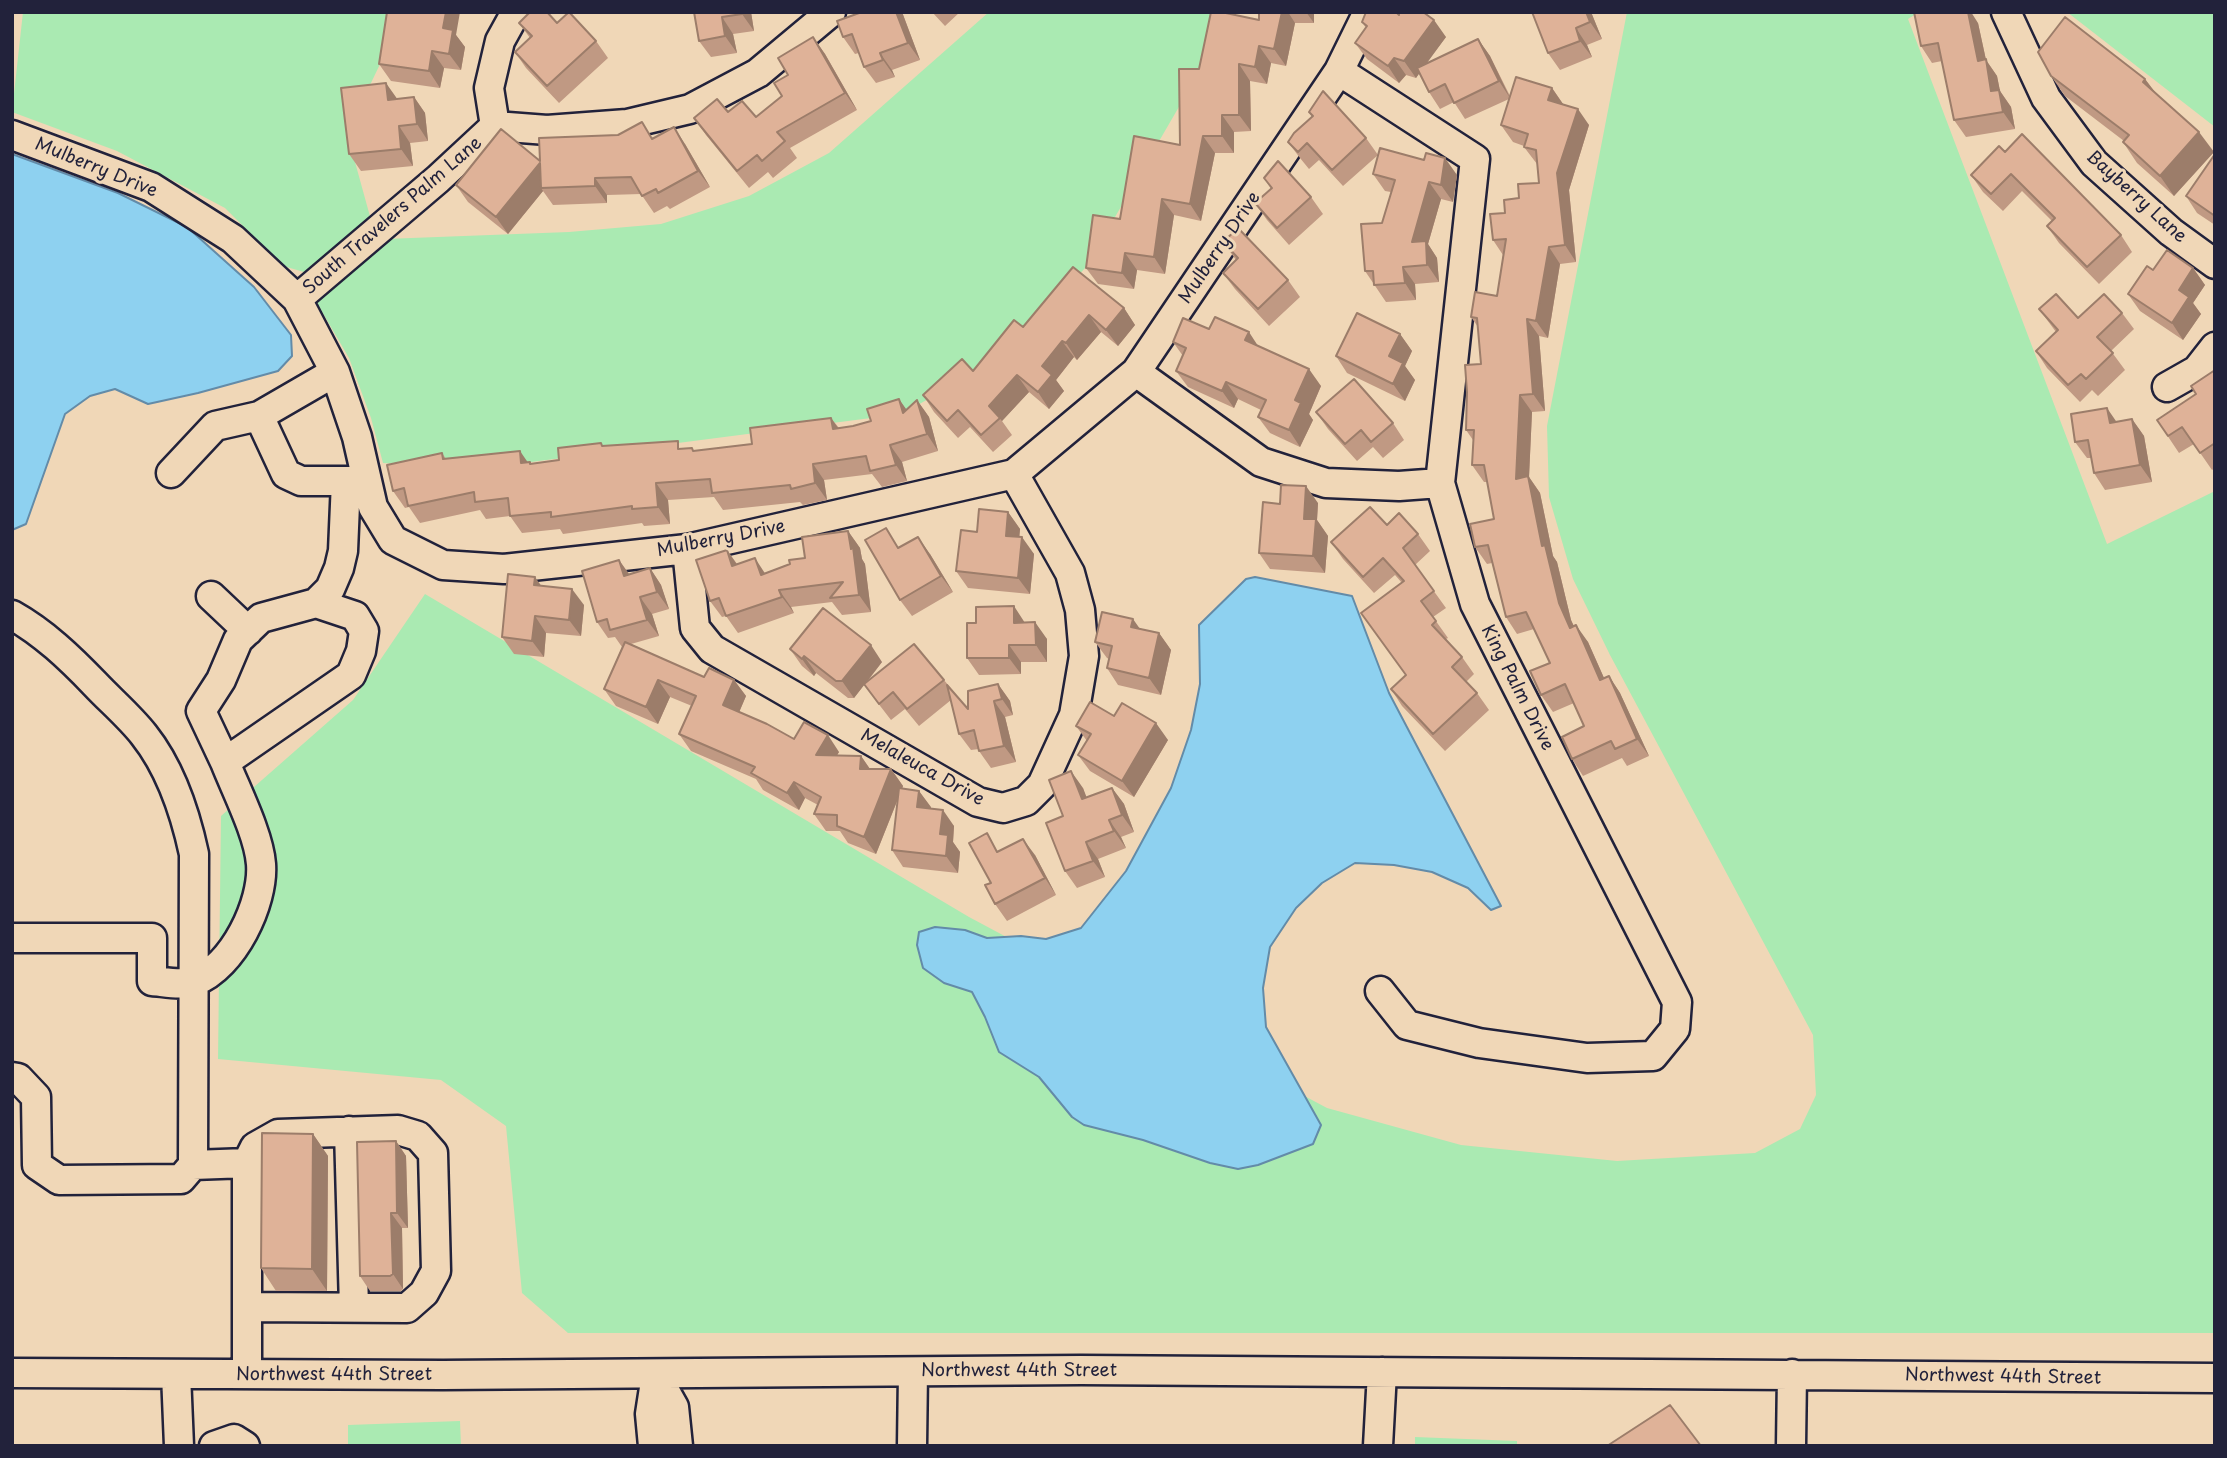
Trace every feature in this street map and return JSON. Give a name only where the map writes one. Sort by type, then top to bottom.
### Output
[{"type":"street","points":[[495,126],[489,88],[500,41],[516,12]]},
{"type":"street","name":"South Travelers Palm Lane","points":[[297,299],[438,179],[495,126],[547,130],[627,124],[690,109],[758,73],[831,12]]},
{"type":"street","name":"Mulberry Drive","points":[[12,135],[151,187],[233,239],[297,299],[335,372],[357,437],[356,481],[393,540],[443,565],[504,569],[687,549],[1014,474],[1136,372],[1339,71],[1368,12]]},
{"type":"street","name":"Bayberry Lane","points":[[2006,12],[2046,98],[2094,163],[2171,232],[2215,264]]},
{"type":"street","name":"King Palm Drive","points":[[1339,71],[1475,159],[1440,483],[1475,604],[1677,1002],[1675,1028],[1653,1056],[1587,1058],[1479,1043],[1407,1025],[1380,991]]},
{"type":"street","points":[[2167,387],[2197,370],[2215,347]]},
{"type":"street","points":[[171,473],[215,426],[259,416],[335,372]]},
{"type":"street","points":[[1136,372],[1261,462],[1326,483],[1399,486],[1440,483]]},
{"type":"street","points":[[12,938],[152,937],[152,981],[193,983],[214,970],[236,946],[251,915],[260,886],[261,864],[256,841],[225,762],[201,711],[222,680],[238,640],[261,618],[316,603],[330,589],[339,568],[356,481],[301,481],[286,474],[259,416]]},
{"type":"street","name":"Melaleuca Drive","points":[[687,549],[695,628],[712,649],[978,802],[1003,808],[1026,801],[1042,785],[1074,715],[1084,656],[1080,610],[1070,573],[1014,474]]},
{"type":"street","points":[[211,596],[248,631]]},
{"type":"street","points":[[225,762],[351,675],[361,651],[364,631],[355,616],[316,603]]},
{"type":"street","points":[[12,615],[31,625],[65,654],[145,735],[172,783],[186,816],[194,854],[193,1164],[181,1180],[59,1180],[37,1165],[36,1097],[18,1078],[12,1077]]},
{"type":"street","points":[[247,1307],[407,1308],[424,1293],[436,1271],[433,1153],[418,1136],[398,1130],[278,1134],[255,1147],[247,1163],[247,1307],[247,1374]]},
{"type":"street","points":[[349,1131],[354,1307]]},
{"type":"street","points":[[193,1164],[247,1163]]},
{"type":"street","points":[[912,1446],[913,1372]]},
{"type":"street","points":[[1378,1446],[1382,1372]]},
{"type":"street","name":"Northwest 44th Street","points":[[12,1373],[656,1375],[1382,1372],[2215,1378]]},
{"type":"street","points":[[176,1374],[179,1446]]},
{"type":"street","points":[[1791,1374],[1791,1446]]},
{"type":"street","points":[[653,1446],[650,1413],[656,1375]]},
{"type":"street","points":[[656,1375],[674,1407],[678,1446]]},
{"type":"street","points":[[214,1446],[234,1439],[246,1446]]},
{"type":"green space","points":[[23,12],[405,12],[347,133],[371,220],[304,272],[283,266],[225,208],[117,151],[12,112]]},
{"type":"green space","points":[[989,12],[1234,12],[1086,267],[1007,354],[902,414],[477,469],[383,463],[371,418],[349,358],[314,298],[385,239],[569,232],[661,224],[749,196],[829,153]]},
{"type":"green space","points":[[1627,12],[1919,12],[1908,19],[2107,544],[2215,491],[2215,1333],[568,1333],[522,1293],[506,1126],[441,1080],[218,1059],[221,816],[353,700],[425,594],[969,917],[1327,1108],[1461,1145],[1617,1161],[1755,1153],[1800,1129],[1816,1095],[1813,1035],[1610,655],[1573,579],[1549,497],[1547,426]]},
{"type":"green space","points":[[2067,12],[2215,12],[2215,127]]},
{"type":"green space","points":[[460,1421],[461,1446],[348,1446],[348,1425]]},
{"type":"green space","points":[[1415,1437],[1517,1441],[1517,1446],[1415,1446]]},
{"type":"water","points":[[12,154],[118,193],[187,227],[254,287],[291,335],[292,356],[278,371],[148,404],[115,389],[90,396],[65,414],[26,524],[12,530]]},
{"type":"water","points":[[1255,577],[1352,596],[1389,693],[1501,906],[1491,910],[1468,888],[1432,872],[1394,865],[1355,863],[1322,883],[1296,908],[1270,947],[1263,988],[1266,1027],[1321,1125],[1313,1144],[1258,1165],[1238,1169],[1084,1125],[1072,1117],[1039,1077],[999,1052],[972,992],[944,983],[923,968],[917,945],[919,932],[935,927],[965,930],[987,938],[1021,936],[1046,939],[1081,928],[1126,871],[1171,788],[1191,730],[1200,684],[1199,625],[1246,579]]},
{"type":"building","points":[[387,12],[446,12],[443,28],[453,30],[449,54],[432,51],[429,71],[379,64]]},
{"type":"building","points":[[530,12],[547,12],[557,23],[569,12],[596,41],[547,86],[515,52],[532,36],[519,23]]},
{"type":"building","points":[[694,12],[742,14],[722,17],[725,36],[699,41]]},
{"type":"building","points":[[862,12],[896,12],[908,43],[880,53],[883,60],[864,67],[852,34],[843,37],[837,21]]},
{"type":"building","points":[[1211,12],[1259,20],[1259,12],[1282,12],[1274,49],[1259,46],[1255,67],[1239,64],[1239,115],[1222,115],[1222,136],[1203,136],[1190,204],[1162,199],[1154,257],[1125,253],[1122,273],[1086,268],[1093,215],[1120,219],[1134,136],[1180,145],[1179,69],[1199,69]]},
{"type":"building","points":[[1366,12],[1396,12],[1399,15],[1399,12],[1423,12],[1434,20],[1404,61],[1394,58],[1388,66],[1355,43],[1367,26],[1362,22]]},
{"type":"building","points":[[1532,12],[1586,12],[1590,22],[1576,28],[1580,41],[1548,53]]},
{"type":"building","points":[[1914,12],[1968,12],[1978,61],[1986,59],[1991,91],[1999,90],[2003,112],[1954,120],[1938,43],[1921,46]]},
{"type":"building","points":[[2065,17],[2145,79],[2143,82],[2199,132],[2160,176],[2123,142],[2129,135],[2051,76],[2038,52]]},
{"type":"building","points":[[813,37],[845,93],[777,132],[785,141],[762,161],[757,155],[737,171],[694,118],[717,99],[728,112],[742,101],[756,117],[782,96],[774,83],[788,75],[778,58]]},
{"type":"building","points":[[1478,39],[1499,81],[1454,103],[1445,84],[1429,92],[1417,68]]},
{"type":"building","points":[[1516,77],[1552,88],[1548,100],[1578,109],[1557,173],[1565,245],[1549,247],[1536,321],[1527,319],[1533,394],[1520,395],[1516,479],[1528,476],[1542,546],[1545,545],[1559,603],[1570,628],[1576,625],[1600,680],[1609,676],[1637,739],[1615,749],[1611,741],[1572,759],[1562,737],[1584,726],[1565,684],[1541,695],[1530,671],[1550,663],[1526,612],[1506,617],[1488,545],[1475,547],[1470,524],[1494,519],[1484,465],[1472,465],[1474,430],[1466,430],[1465,365],[1481,364],[1477,318],[1471,317],[1475,292],[1497,296],[1506,239],[1493,240],[1490,214],[1505,213],[1504,200],[1519,198],[1518,184],[1539,183],[1536,150],[1524,147],[1528,134],[1501,125]]},
{"type":"building","points":[[386,83],[388,100],[414,97],[417,124],[399,126],[401,149],[349,154],[341,88]]},
{"type":"building","points":[[1323,91],[1366,138],[1332,170],[1307,143],[1298,152],[1288,142],[1313,116],[1309,112]]},
{"type":"building","points":[[642,122],[652,139],[674,127],[698,171],[658,193],[656,189],[642,196],[631,177],[595,178],[595,186],[541,188],[540,163],[496,217],[456,185],[501,129],[540,161],[539,138],[618,135]]},
{"type":"building","points":[[2022,134],[2121,235],[2087,267],[2047,226],[2055,218],[2011,174],[1991,194],[1971,175],[1999,146],[2005,152]]},
{"type":"building","points":[[1380,148],[1424,160],[1426,153],[1445,158],[1441,185],[1429,182],[1412,242],[1426,241],[1427,265],[1403,267],[1405,283],[1374,285],[1373,271],[1365,271],[1361,224],[1382,223],[1395,180],[1373,174]]},
{"type":"building","points":[[2215,154],[2215,216],[2186,196]]},
{"type":"building","points":[[1278,161],[1311,197],[1277,228],[1255,203],[1272,188],[1264,178]]},
{"type":"building","points":[[1238,228],[1288,280],[1258,309],[1223,273],[1238,258],[1223,242]]},
{"type":"building","points":[[2167,250],[2193,268],[2179,290],[2189,297],[2172,323],[2128,294],[2147,266],[2153,270]]},
{"type":"building","points":[[1073,267],[1124,308],[1106,330],[1089,315],[1066,343],[1062,341],[1042,366],[1052,375],[1038,392],[1017,375],[989,406],[1000,418],[981,435],[958,410],[947,421],[923,395],[962,359],[973,371],[1014,320],[1023,327]]},
{"type":"building","points":[[2056,294],[2078,318],[2104,294],[2122,313],[2097,337],[2113,353],[2086,379],[2081,374],[2068,385],[2036,351],[2058,330],[2039,309]]},
{"type":"building","points":[[1357,313],[1400,334],[1389,356],[1403,363],[1393,384],[1336,356]]},
{"type":"building","points":[[1215,317],[1249,332],[1245,340],[1309,369],[1295,400],[1301,403],[1289,430],[1258,417],[1266,400],[1226,382],[1222,391],[1176,371],[1186,348],[1173,342],[1183,318],[1209,329]]},
{"type":"building","points":[[2215,370],[2215,443],[2200,453],[2182,427],[2168,436],[2157,420],[2196,394],[2191,386]]},
{"type":"building","points":[[1354,379],[1393,423],[1371,442],[1361,430],[1345,444],[1316,412]]},
{"type":"building","points":[[899,399],[903,413],[917,400],[927,434],[890,445],[896,465],[870,471],[866,456],[813,464],[815,483],[791,489],[790,485],[712,493],[710,479],[656,483],[658,507],[632,509],[632,506],[551,517],[551,512],[510,516],[508,498],[475,502],[474,492],[408,506],[404,488],[393,491],[387,465],[442,453],[443,459],[520,451],[521,463],[530,464],[559,460],[558,448],[601,443],[602,446],[678,441],[678,449],[692,448],[693,451],[752,444],[750,428],[831,418],[833,429],[853,426],[871,421],[867,409]]},
{"type":"building","points":[[2107,408],[2110,423],[2132,419],[2140,465],[2094,473],[2088,440],[2075,442],[2071,414]]},
{"type":"building","points":[[1281,485],[1306,486],[1304,519],[1316,519],[1313,556],[1259,553],[1263,502],[1280,504]]},
{"type":"building","points":[[1370,507],[1387,525],[1399,513],[1418,534],[1403,548],[1434,591],[1421,601],[1436,621],[1432,625],[1462,657],[1452,667],[1477,693],[1433,734],[1391,689],[1406,675],[1361,613],[1404,581],[1383,558],[1363,577],[1331,542]]},
{"type":"building","points":[[979,509],[1008,512],[1006,536],[1022,537],[1018,578],[956,571],[961,530],[977,532]]},
{"type":"building","points":[[886,528],[898,548],[918,537],[941,576],[900,600],[865,540]]},
{"type":"building","points":[[848,531],[851,549],[853,547],[859,595],[830,598],[843,582],[779,590],[782,597],[726,616],[719,598],[710,601],[696,560],[727,550],[732,566],[755,558],[761,575],[790,564],[789,560],[805,558],[802,537]]},
{"type":"building","points":[[619,560],[624,576],[650,568],[657,592],[640,597],[647,620],[610,630],[607,619],[597,622],[582,571]]},
{"type":"building","points":[[508,574],[535,577],[534,585],[572,589],[569,620],[535,616],[532,641],[502,637]]},
{"type":"building","points":[[1014,606],[1014,623],[1035,622],[1036,645],[1009,645],[1009,658],[967,658],[967,623],[976,623],[976,607]]},
{"type":"building","points":[[823,608],[871,645],[842,681],[836,681],[804,656],[802,659],[790,649]]},
{"type":"building","points":[[1102,612],[1133,619],[1131,627],[1159,633],[1149,678],[1107,668],[1112,646],[1095,642]]},
{"type":"building","points":[[625,642],[704,677],[709,668],[734,680],[723,705],[794,739],[804,722],[828,735],[816,755],[861,756],[860,769],[891,769],[864,837],[837,826],[837,815],[814,814],[821,797],[794,782],[787,793],[751,773],[755,767],[679,734],[696,696],[658,680],[646,707],[604,689]]},
{"type":"building","points":[[914,644],[944,680],[907,709],[893,692],[879,704],[864,684]]},
{"type":"building","points":[[998,684],[1002,699],[994,701],[1004,746],[979,751],[974,730],[959,734],[947,685],[968,709],[968,691]]},
{"type":"building","points":[[1090,702],[1114,716],[1122,703],[1156,723],[1122,781],[1078,755],[1091,734],[1076,726]]},
{"type":"building","points":[[1071,771],[1082,799],[1112,788],[1122,815],[1109,820],[1114,831],[1086,842],[1093,861],[1065,871],[1046,823],[1063,816],[1049,780]]},
{"type":"building","points":[[899,788],[919,791],[917,807],[943,810],[940,834],[948,835],[946,856],[892,850]]},
{"type":"building","points":[[987,833],[997,852],[1023,839],[1045,878],[995,904],[985,885],[991,883],[969,843]]},
{"type":"building","points":[[262,1133],[313,1134],[312,1269],[261,1268]]},
{"type":"building","points":[[396,1141],[397,1213],[391,1213],[393,1274],[360,1276],[357,1142]]},
{"type":"building","points":[[1670,1405],[1701,1446],[1607,1446]]}]
